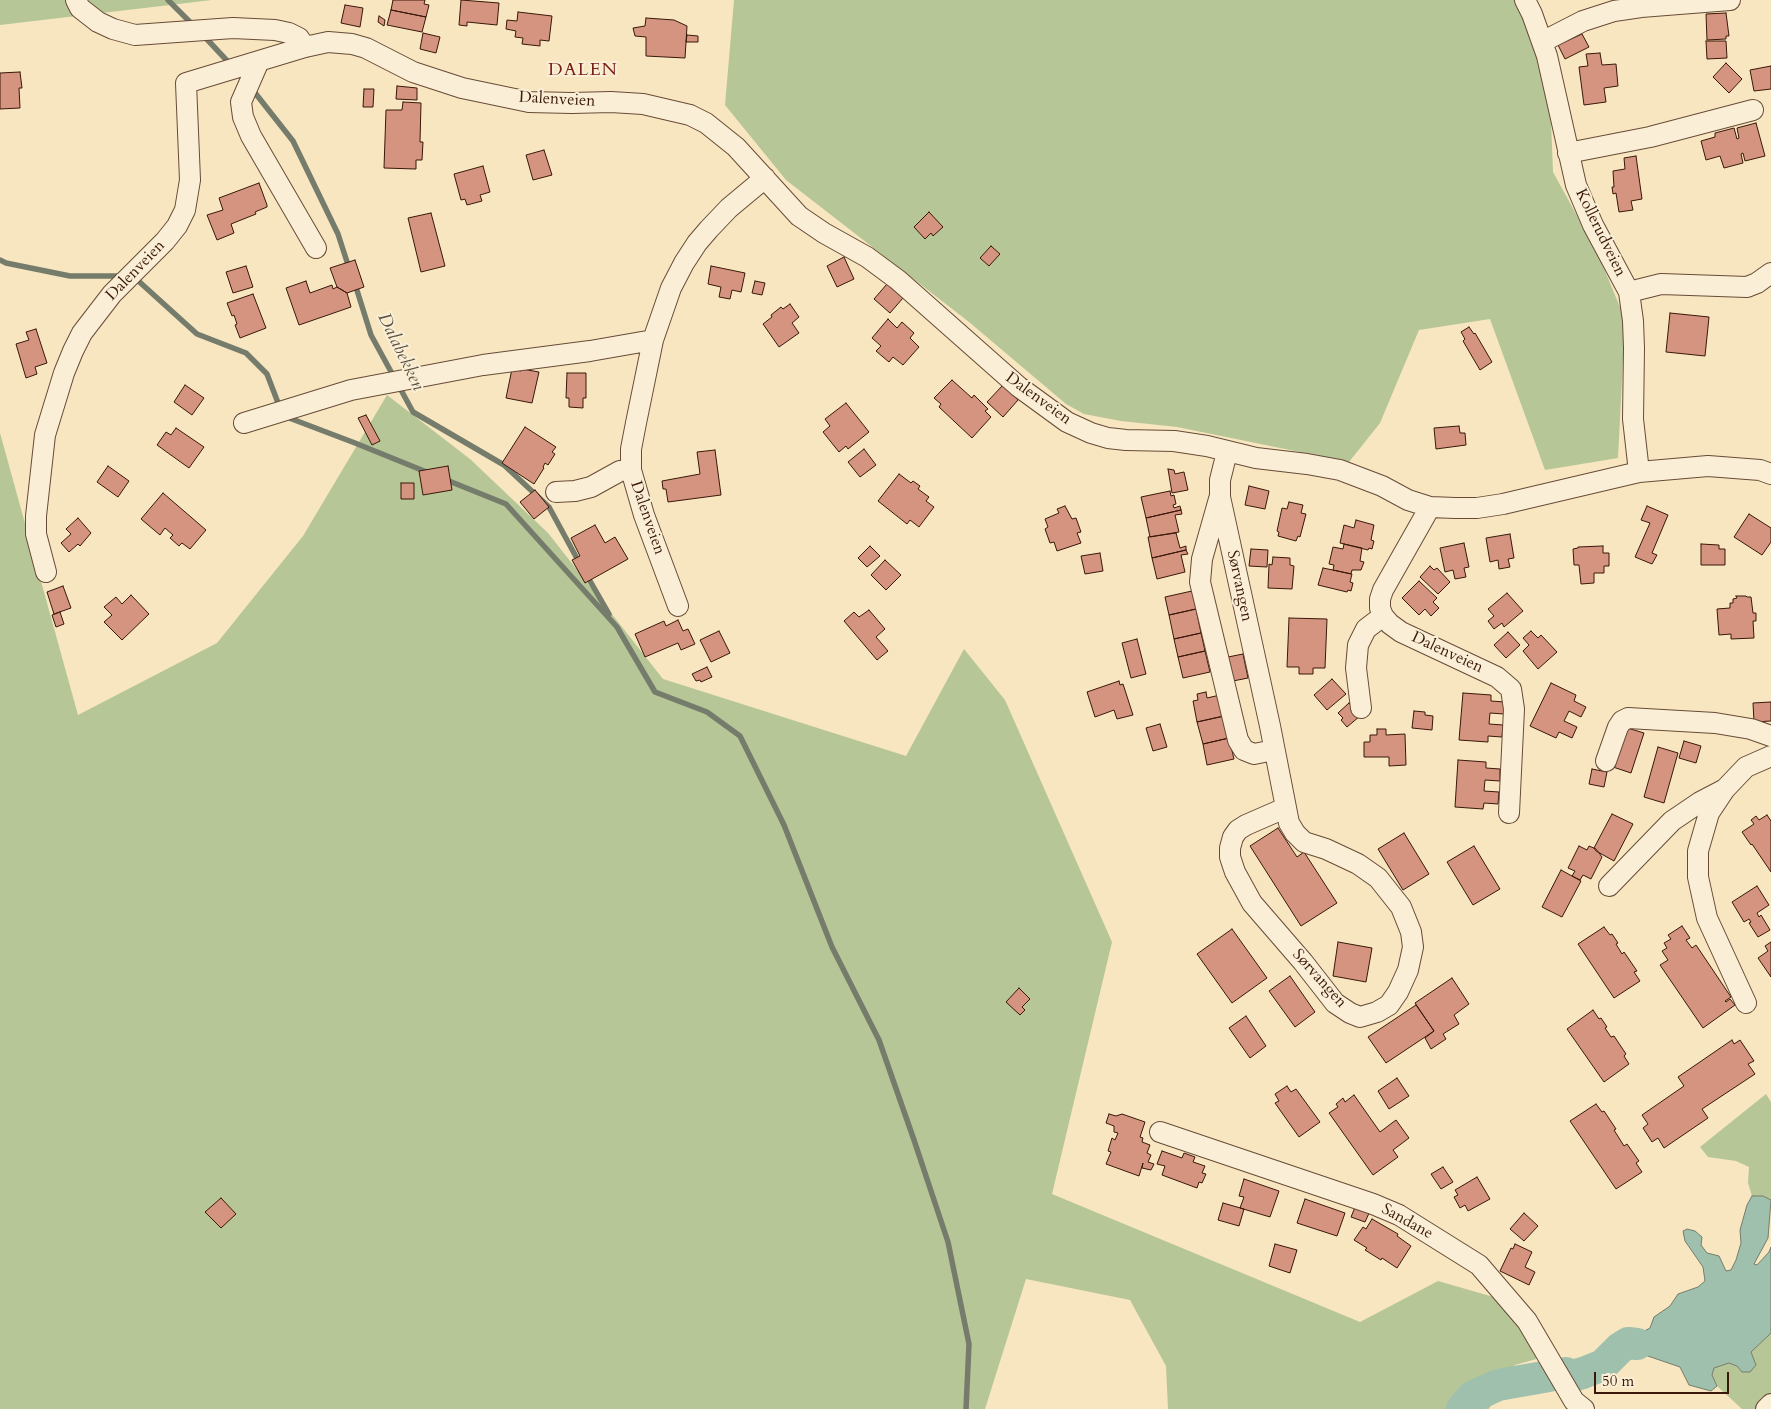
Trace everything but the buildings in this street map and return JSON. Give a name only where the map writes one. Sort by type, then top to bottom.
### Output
[{"type":"street","points":[[76,0],[80,8],[98,22],[136,36],[233,28],[275,30],[289,33],[299,38],[305,47]]},
{"type":"street","name":"Kollerudveien","points":[[1525,0],[1542,42],[1556,92],[1576,185],[1593,225],[1628,292],[1633,330],[1633,419],[1639,472]]},
{"type":"street","points":[[1542,42],[1583,21],[1614,11],[1730,0]]},
{"type":"street","name":"Dalenveien","points":[[46,572],[36,534],[36,516],[45,435],[64,374],[82,333],[107,301],[165,241],[177,226],[185,210],[190,180],[186,83],[305,47],[328,42],[352,44],[366,48],[413,72],[443,83],[529,102],[643,104],[683,113],[706,123],[736,146],[799,216],[824,233],[867,257],[898,280],[1019,387],[1067,422],[1091,433],[1108,438],[1126,440],[1174,440],[1256,458],[1340,470],[1382,486],[1408,500],[1430,507],[1476,508],[1503,504],[1639,472],[1708,466],[1760,470],[1771,474]]},
{"type":"street","points":[[259,61],[241,102],[243,117],[251,136],[316,248]]},
{"type":"street","points":[[1568,152],[1643,138],[1752,110]]},
{"type":"street","name":"Dalenveien","points":[[678,606],[644,515],[630,470],[631,449],[653,340],[671,288],[697,243],[728,208],[765,178]]},
{"type":"street","points":[[1628,292],[1661,284],[1747,287],[1757,283],[1771,273]]},
{"type":"street","points":[[244,423],[351,390],[483,365],[653,340]]},
{"type":"street","name":"Sørvangen","points":[[1227,452],[1220,480],[1220,497],[1289,822],[1295,833],[1304,842],[1326,849],[1358,864],[1378,878],[1401,907],[1411,932],[1413,947],[1408,970],[1398,992],[1389,1005],[1378,1012],[1360,1017],[1335,1003],[1303,962],[1252,904],[1235,872],[1230,857],[1230,848],[1238,830],[1285,808]]},
{"type":"street","points":[[556,492],[575,491],[591,487],[620,471],[630,470]]},
{"type":"street","points":[[1220,497],[1202,559],[1200,582],[1238,740],[1244,750],[1254,754],[1274,750]]},
{"type":"street","points":[[1360,708],[1356,668],[1358,646],[1366,629],[1383,616],[1380,599],[1383,590],[1430,507]]},
{"type":"street","name":"Dalenveien","points":[[1383,616],[1401,632],[1497,677],[1511,689],[1514,710],[1509,812]]},
{"type":"street","points":[[1606,761],[1618,727],[1622,721],[1628,718],[1715,723],[1751,729],[1771,736]]},
{"type":"street","points":[[1746,1003],[1707,918],[1698,877],[1698,851],[1709,814],[1725,789],[1746,767],[1771,756]]},
{"type":"street","points":[[1608,886],[1672,821],[1700,802],[1725,789]]},
{"type":"street","name":"Sandane","points":[[1160,1132],[1381,1207],[1399,1215],[1479,1265],[1527,1321],[1574,1400],[1584,1409]]},
{"type":"street","points":[[1766,1409],[1771,1404]]},
{"type":"shaded area","points":[[0,0],[212,0],[0,25]]},
{"type":"shaded area","points":[[734,0],[1521,0],[1534,44],[1551,122],[1553,172],[1597,252],[1625,319],[1618,458],[1545,470],[1490,319],[1419,330],[1380,423],[1349,462],[1177,427],[1121,421],[1084,414],[1066,404],[969,322],[786,180],[725,105]]},
{"type":"shaded area","points":[[387,395],[470,459],[548,533],[663,679],[906,756],[964,649],[1005,700],[1112,942],[1052,1194],[1360,1322],[1438,1281],[1511,1302],[1547,1356],[1515,1365],[1489,1409],[1168,1409],[1166,1366],[1130,1300],[1026,1279],[985,1409],[0,1409],[0,433],[78,715],[217,643],[303,536]]},
{"type":"shaded area","points":[[1766,1094],[1771,1102],[1771,1200],[1763,1196],[1752,1196],[1748,1183],[1749,1167],[1736,1161],[1708,1157],[1700,1147]]},
{"type":"shaded area","points":[[1752,1196],[1763,1196],[1771,1200],[1768,1238],[1754,1264],[1757,1265],[1771,1247],[1771,1333],[1751,1352],[1756,1365],[1750,1372],[1742,1372],[1737,1366],[1729,1363],[1714,1368],[1712,1375],[1717,1386],[1711,1391],[1689,1385],[1680,1367],[1636,1352],[1639,1334],[1650,1328],[1654,1317],[1670,1306],[1678,1294],[1698,1287],[1705,1281],[1703,1267],[1685,1241],[1683,1231],[1687,1229],[1695,1231],[1702,1237],[1701,1245],[1707,1253],[1719,1256],[1726,1271],[1731,1270],[1741,1243],[1740,1230],[1747,1205]]},
{"type":"shaded area","points":[[1771,1332],[1771,1405],[1766,1409],[1742,1409],[1717,1386],[1712,1375],[1714,1368],[1730,1363],[1737,1366],[1742,1372],[1756,1365],[1751,1352]]},
{"type":"waterway","name":"Dalabekken","points":[[168,0],[193,25]]},
{"type":"waterway","name":"Dalabekken","points":[[203,35],[231,65]]},
{"type":"waterway","name":"Dalabekken","points":[[252,89],[293,141],[338,234],[349,268]]},
{"type":"waterway","points":[[0,260],[6,263],[70,276],[123,276]]},
{"type":"waterway","points":[[134,277],[197,334],[246,353],[267,374],[280,408]]},
{"type":"waterway","name":"Dalabekken","points":[[355,284],[371,335],[413,412],[504,465],[549,507],[580,564]]},
{"type":"waterway","points":[[284,416],[429,473]]},
{"type":"waterway","points":[[444,479],[506,504],[617,627],[655,692],[707,712],[740,736],[784,825],[832,947],[879,1040],[914,1140],[948,1242],[969,1344],[966,1409]]},
{"type":"waterway","name":"Dalabekken","points":[[586,574],[609,614]]},
{"type":"waterway","points":[[1566,1373],[1572,1376],[1603,1365],[1620,1348],[1628,1343],[1637,1344]]},
{"type":"waterway","points":[[1462,1409],[1472,1397],[1498,1385],[1549,1376]]},
{"type":"district","name":"DALEN","points":[[583,71]]}]
